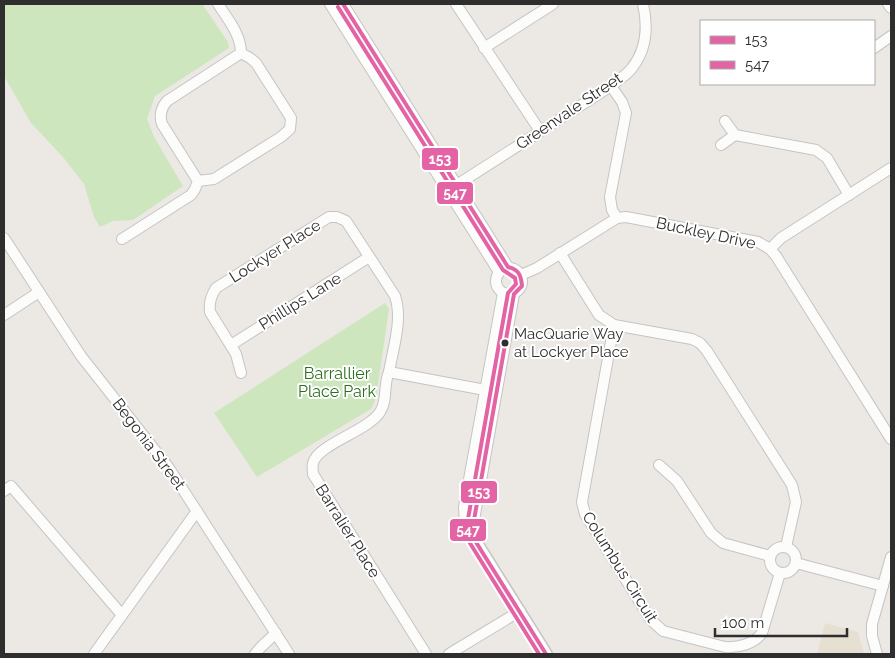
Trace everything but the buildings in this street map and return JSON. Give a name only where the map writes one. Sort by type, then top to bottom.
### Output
[{"type":"street","points":[[218,4],[237,34],[241,45],[241,53]]},
{"type":"street","points":[[330,4],[452,188]]},
{"type":"street","points":[[343,4],[503,270]]},
{"type":"street","points":[[456,4],[540,131]]},
{"type":"street","points":[[484,48],[553,4]]},
{"type":"street","name":"Greenvale Street","points":[[452,188],[611,86],[632,69],[642,51],[646,35],[646,16],[643,4]]},
{"type":"street","points":[[888,4],[891,8]]},
{"type":"street","points":[[875,47],[891,36]]},
{"type":"street","points":[[198,181],[214,180],[281,137],[290,129],[291,118],[260,70],[250,58],[241,53]]},
{"type":"street","points":[[198,181],[162,124],[160,118],[162,108],[167,101],[241,53]]},
{"type":"street","points":[[521,275],[617,218],[612,210],[610,197],[626,113],[622,102],[611,86]]},
{"type":"street","points":[[725,121],[735,135],[816,150],[827,158],[849,195]]},
{"type":"street","points":[[721,145],[735,135]]},
{"type":"street","points":[[770,248],[781,238],[891,168]]},
{"type":"street","points":[[122,239],[191,195],[198,181]]},
{"type":"street","name":"Lockyer Place","points":[[241,373],[231,344],[210,312],[211,295],[216,288],[329,217],[337,217],[346,221],[395,296],[398,305],[398,315],[389,372]]},
{"type":"street","name":"Buckley Drive","points":[[617,218],[626,217],[758,242],[770,248],[891,439]]},
{"type":"street","name":"Begonia Street","points":[[4,238],[81,356],[169,468],[288,654]]},
{"type":"street","points":[[560,253],[599,315],[614,324],[692,339],[700,343],[707,350],[792,485],[796,502],[786,547]]},
{"type":"street","name":"Phillips Lane","points":[[231,344],[369,256]]},
{"type":"street","points":[[474,539],[474,520],[514,294],[522,286],[521,275],[516,269],[503,270],[496,277],[498,289],[503,293],[514,294]]},
{"type":"street","points":[[4,315],[39,292]]},
{"type":"street","points":[[503,293],[464,507],[465,522],[546,654]]},
{"type":"street","name":"Columbus Circuit","points":[[614,324],[582,502],[584,514],[651,620],[664,631],[725,647],[732,648],[752,642],[758,639],[762,633],[780,573]]},
{"type":"street","points":[[389,372],[496,392]]},
{"type":"street","name":"Barralier Place","points":[[389,372],[386,378],[384,404],[380,413],[372,420],[320,452],[313,462],[313,474],[426,654]]},
{"type":"street","points":[[659,465],[677,481],[716,539],[722,543],[770,556]]},
{"type":"street","points":[[4,490],[12,486],[122,615]]},
{"type":"street","points":[[94,654],[197,511]]},
{"type":"street","points":[[786,547],[793,551],[796,563],[792,570],[780,573],[773,568],[770,556],[774,549],[786,547]]},
{"type":"street","points":[[877,654],[872,636],[872,624],[891,557]]},
{"type":"street","points":[[796,563],[883,586]]},
{"type":"street","points":[[450,654],[520,612]]},
{"type":"street","points":[[256,654],[276,633]]},
{"type":"shaded area","points":[[825,623],[858,632],[864,654],[817,654]]},
{"type":"green space","points":[[4,4],[202,4],[228,42],[229,48],[155,96],[147,119],[154,137],[183,186],[133,220],[113,221],[100,227],[94,217],[84,184],[63,157],[31,123],[4,76]]},
{"type":"green space","name":"Barrallier Place Park","points":[[385,303],[389,309],[376,398],[371,409],[257,477],[214,413]]},
{"type":"transit line","name":"153","points":[[343,4],[508,267],[517,271],[521,279],[522,286],[514,294],[474,520],[474,539],[546,654]]},
{"type":"transit line","name":"547","points":[[338,7],[503,270],[515,278],[516,284],[508,293],[468,519],[468,540],[539,654]]},
{"type":"place","name":"MacQuarie Way at Lockyer Place","points":[[505,343]]}]
